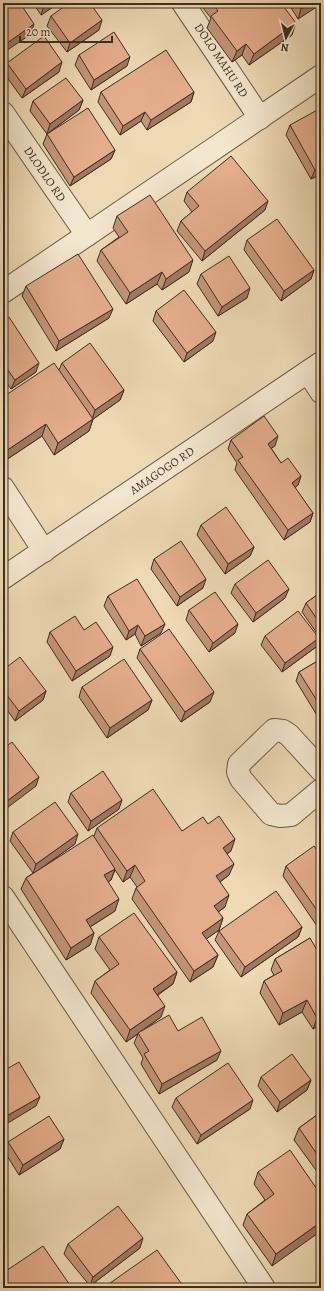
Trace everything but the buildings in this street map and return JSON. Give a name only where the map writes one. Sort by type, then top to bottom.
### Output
[{"type":"street","name":"DOLO MAHU RD","points":[[182,3],[260,118]]},
{"type":"street","points":[[3,292],[321,76]]},
{"type":"street","name":"DLODLO RD","points":[[3,113],[87,235]]},
{"type":"street","points":[[314,368],[321,392]]},
{"type":"street","name":"AMAGOGO RD","points":[[3,578],[314,368]]},
{"type":"street","points":[[3,488],[44,551]]},
{"type":"street","points":[[321,770],[289,735],[283,731],[274,730],[239,764],[238,772],[241,779],[271,814],[280,816],[291,815],[321,790]]},
{"type":"street","points":[[3,897],[264,1288]]}]
